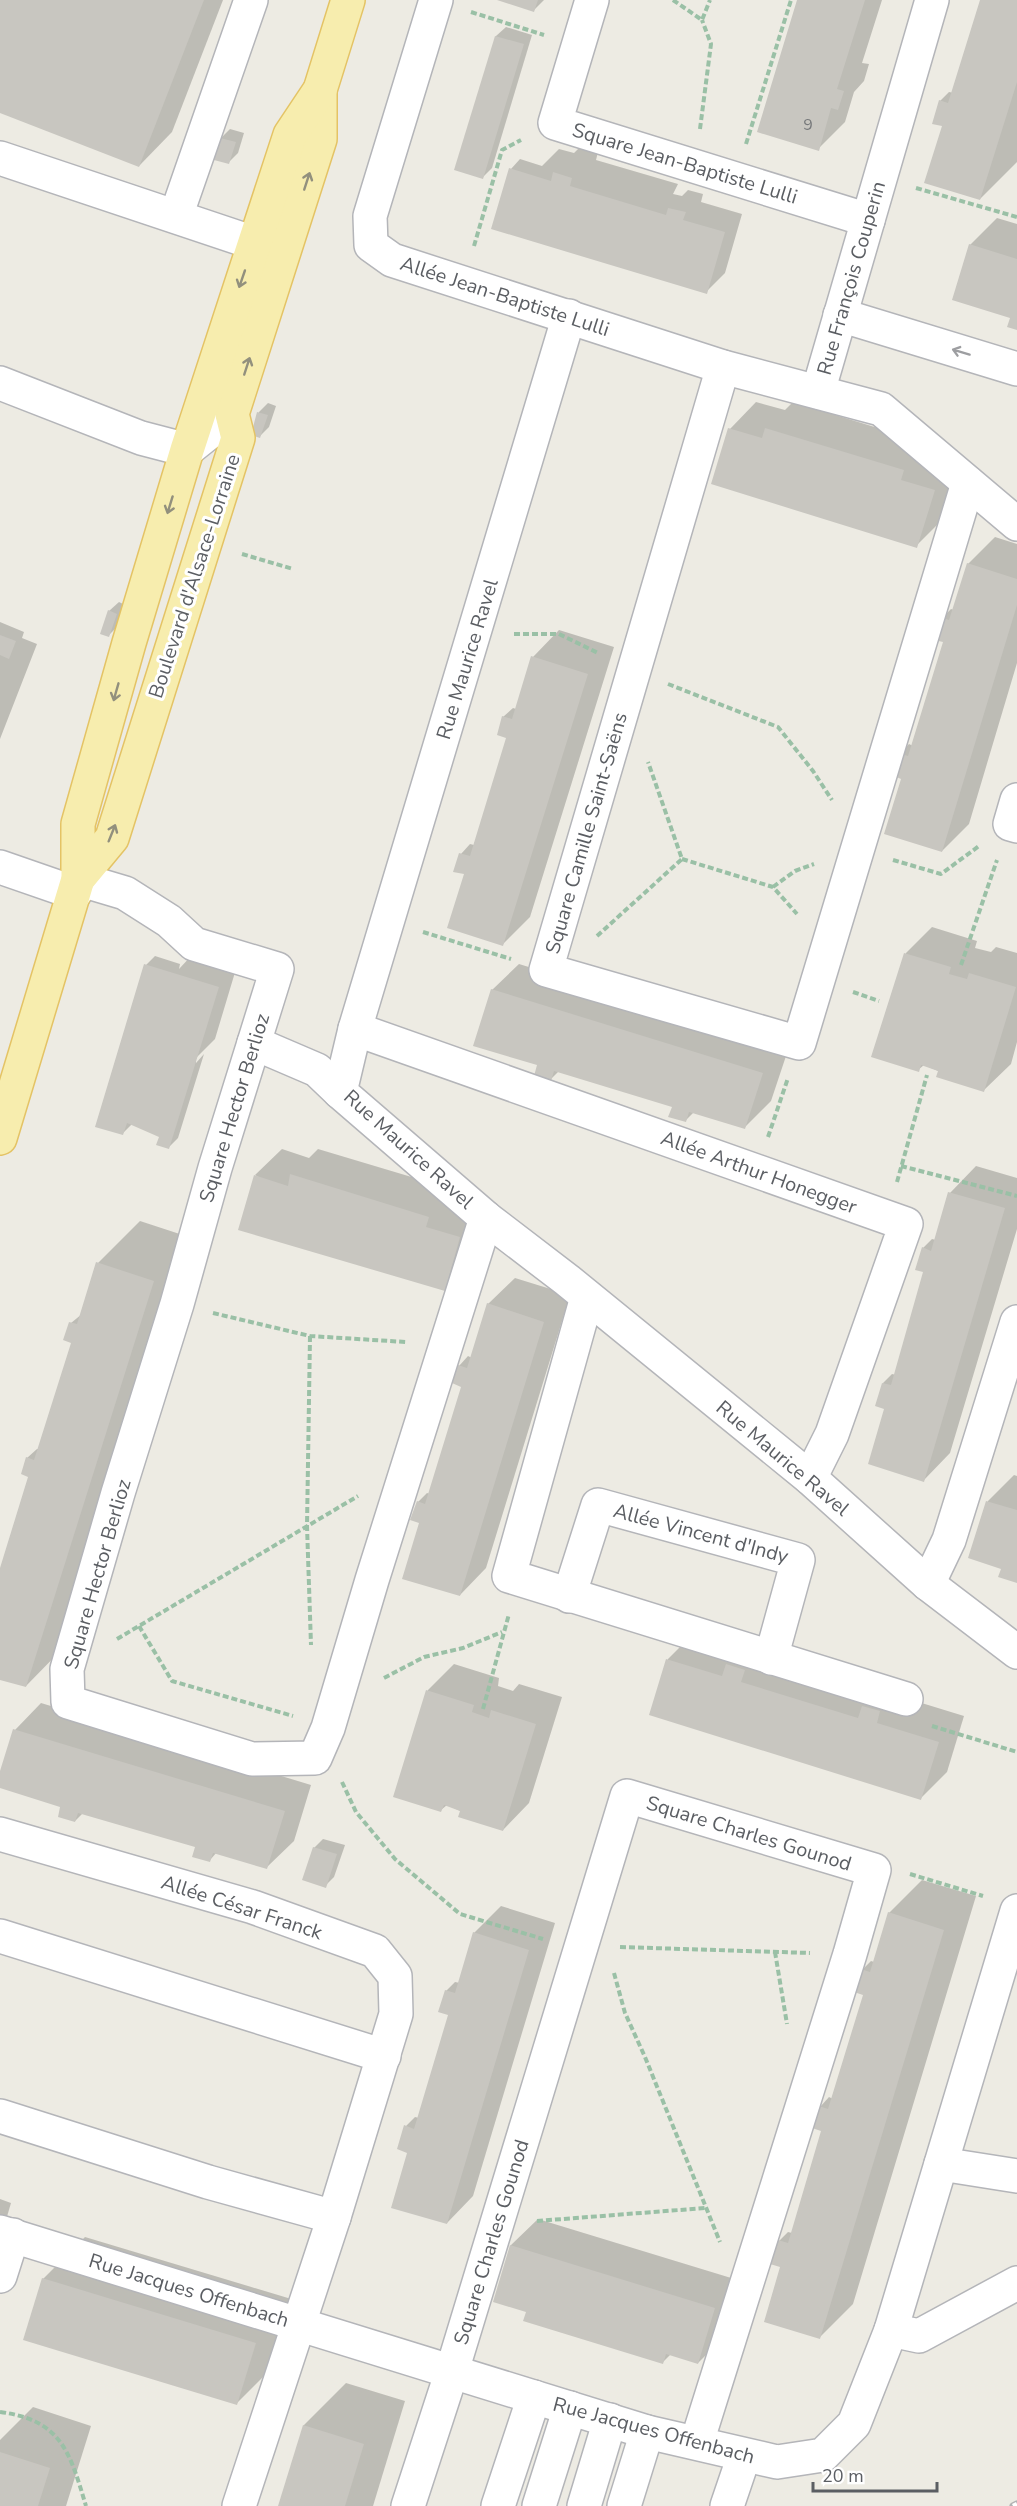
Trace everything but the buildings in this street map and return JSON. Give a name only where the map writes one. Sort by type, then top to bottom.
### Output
[{"type":"main road","name":"Boulevard d'Alsace-Lorraine","points":[[0,1138],[76,886],[78,824],[187,450],[290,135],[320,90],[348,0]]},
{"type":"main road","name":"Boulevard d'Alsace-Lorraine","points":[[76,886],[112,838],[238,438],[232,414],[320,139],[320,90]]},
{"type":"main road","points":[[146,725],[139,697],[203,490],[202,479],[187,450]]},
{"type":"street","points":[[176,216],[251,0]]},
{"type":"street","name":"Square Jean-Baptiste Lulli","points":[[592,0],[555,123],[868,220]]},
{"type":"street","name":"Rue François Couperin","points":[[932,0],[818,392],[881,409],[1017,524]]},
{"type":"street","name":"Allée Jean-Baptiste Lulli","points":[[436,1],[370,216],[371,245],[392,260],[723,367],[818,392]]},
{"type":"street","points":[[0,158],[254,243]]},
{"type":"street","points":[[840,315],[1017,369]]},
{"type":"street","name":"Rue Maurice Ravel","points":[[569,316],[475,636],[355,1029],[340,1092],[486,1218],[810,1478],[928,1584],[1017,1652]]},
{"type":"street","name":"Square Camille Saint-Saëns","points":[[723,367],[546,969],[799,1043]]},
{"type":"street","points":[[0,383],[141,438],[187,450],[232,414]]},
{"type":"street","points":[[799,1043],[968,483]]},
{"type":"street","points":[[0,867],[76,886]]},
{"type":"street","name":"Square Hector Berlioz","points":[[76,886],[125,893],[169,921],[194,944],[277,969],[215,1168],[177,1304],[118,1493],[67,1669],[69,1702],[252,1759],[315,1758]]},
{"type":"street","name":"Allée Arthur Honegger","points":[[355,1029],[906,1224],[832,1434],[810,1478]]},
{"type":"street","points":[[254,1043],[317,1070],[340,1092]]},
{"type":"street","points":[[315,1758],[336,1704],[486,1218]]},
{"type":"street","points":[[587,1297],[509,1576],[906,1699]]},
{"type":"street","points":[[928,1584],[949,1540],[1017,1322]]},
{"type":"street","name":"Allée Vincent d'Indy","points":[[569,1596],[598,1505],[798,1560],[771,1658]]},
{"type":"street","name":"Square Charles Gounod","points":[[408,2506],[497,2224],[594,1948],[627,1796],[874,1870],[850,1954],[697,2442]]},
{"type":"street","name":"Allée César Franck","points":[[0,1834],[253,1907],[375,1951],[395,1976],[396,2014],[384,2056],[239,2506]]},
{"type":"street","name":"Rue Jacques Offenbach","points":[[6,2234],[648,2432],[777,2462],[823,2455],[854,2424],[891,2330],[941,2164],[1002,1909]]},
{"type":"street","points":[[0,1936],[384,2056]]},
{"type":"street","points":[[0,2116],[208,2182],[334,2217]]},
{"type":"street","points":[[941,2164],[1017,2176]]},
{"type":"street","points":[[0,2276],[6,2234]]},
{"type":"street","points":[[891,2330],[919,2336],[1017,2283]]},
{"type":"street","points":[[498,2506],[534,2397]]},
{"type":"street","points":[[539,2506],[570,2408]]},
{"type":"street","points":[[584,2506],[610,2420]]},
{"type":"street","points":[[624,2506],[648,2432]]},
{"type":"street","points":[[727,2506],[744,2456]]},
{"type":"path","points":[[673,0],[702,20],[711,44],[703,116],[691,165]]},
{"type":"path","points":[[702,20],[710,0]]},
{"type":"path","points":[[735,179],[791,0]]},
{"type":"path","points":[[436,1],[579,45]]},
{"type":"path","points":[[464,282],[502,150],[555,123]]},
{"type":"path","points":[[880,178],[1017,217]]},
{"type":"path","points":[[475,636],[559,634],[634,670],[778,727],[813,771],[846,821],[857,850]]},
{"type":"path","points":[[774,887],[795,871],[857,850],[941,874],[1015,816]]},
{"type":"path","points":[[961,965],[1015,816]]},
{"type":"path","points":[[682,859],[774,887],[827,948]]},
{"type":"path","points":[[757,1172],[799,1043]]},
{"type":"path","points":[[886,1218],[927,1075]]},
{"type":"path","points":[[901,1166],[1017,1196]]},
{"type":"path","points":[[177,1304],[310,1336],[445,1345]]},
{"type":"path","points":[[310,1336],[307,1526],[311,1653]]},
{"type":"path","points":[[67,1669],[408,1466]]},
{"type":"path","points":[[483,1709],[502,1632],[520,1580]]},
{"type":"path","points":[[139,1626],[172,1682],[314,1722],[315,1758],[334,1767],[356,1812],[395,1859],[460,1914],[594,1948],[850,1954]]},
{"type":"path","points":[[336,1704],[424,1657],[463,1648],[502,1632]]},
{"type":"path","points":[[906,1699],[913,1720],[1017,1752]]},
{"type":"path","points":[[874,1870],[896,1869],[985,1896],[1002,1909]]},
{"type":"path","points":[[594,1948],[645,2057],[705,2208],[744,2290]]},
{"type":"path","points":[[497,2224],[705,2208]]},
{"type":"path","points":[[0,2412],[18,2414],[53,2431],[72,2458],[86,2506]]},
{"type":"railway","points":[[1013,2506],[1017,2504]]}]
